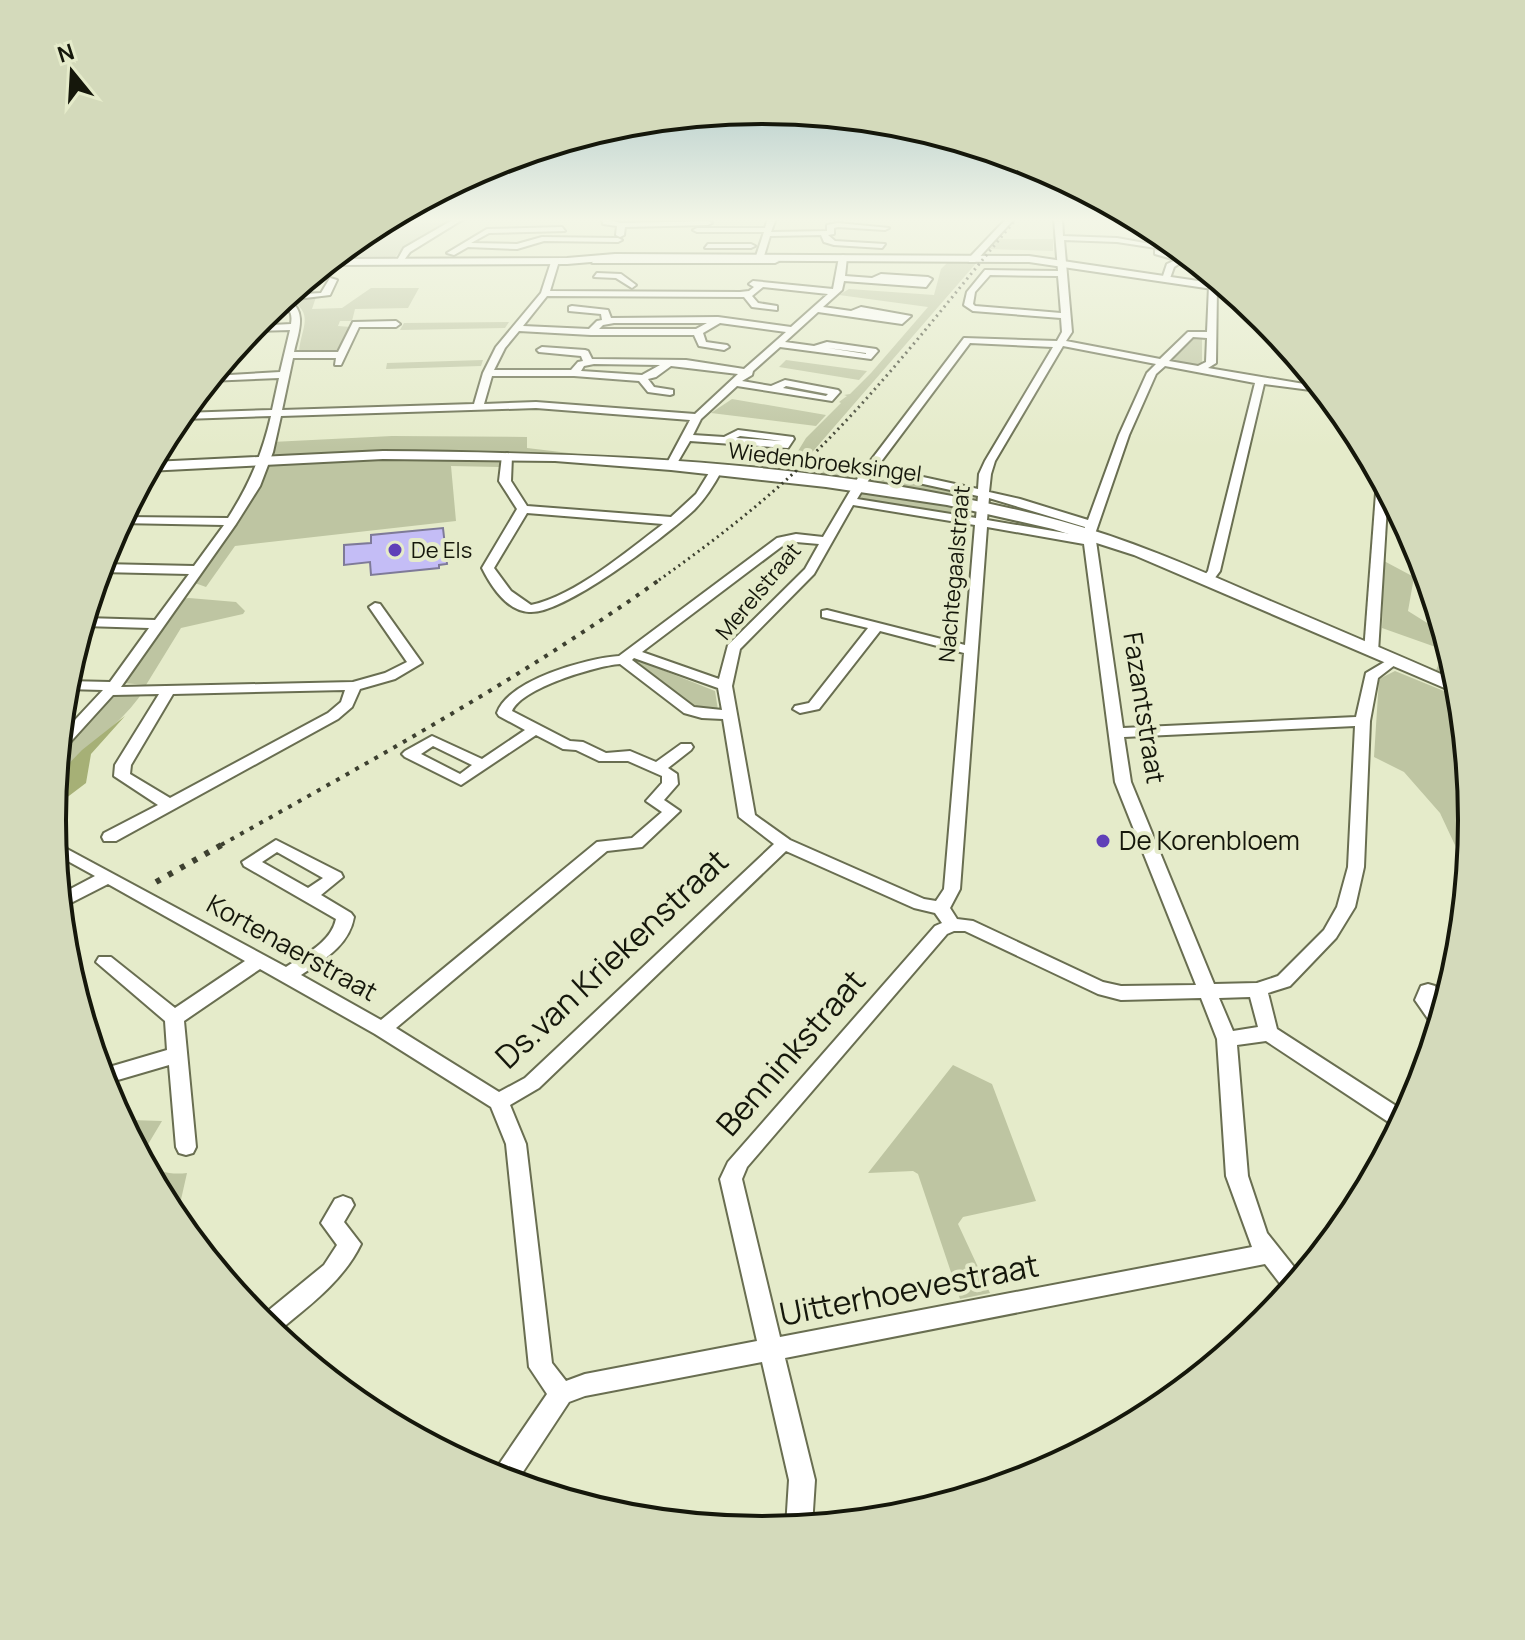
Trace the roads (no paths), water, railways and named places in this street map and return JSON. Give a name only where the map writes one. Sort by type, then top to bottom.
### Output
[{"type":"street","points":[[302,297],[323,295]]},
{"type":"street","points":[[479,405],[488,373],[516,328],[544,295]]},
{"type":"street","points":[[602,295],[679,295]]},
{"type":"street","points":[[746,295],[755,305],[774,308]]},
{"type":"street","points":[[671,465],[697,417],[832,295]]},
{"type":"street","points":[[970,295],[968,305],[973,308],[1066,316]]},
{"type":"street","name":"Nachtegaalstraat","points":[[946,916],[952,889],[982,508],[990,461],[1067,332],[1064,295]]},
{"type":"street","points":[[1202,368],[1211,363],[1213,295]]},
{"type":"street","points":[[72,732],[112,688],[232,522],[254,486],[264,460],[289,355],[297,316],[292,306]]},
{"type":"street","points":[[572,309],[605,312],[607,321]]},
{"type":"street","points":[[818,309],[851,314],[902,321],[907,316],[861,310],[851,314]]},
{"type":"street","points":[[516,328],[698,332],[718,320]]},
{"type":"street","points":[[591,332],[607,321],[718,320],[795,330]]},
{"type":"street","points":[[289,355],[340,359],[356,324],[396,324]]},
{"type":"street","points":[[270,328],[293,327]]},
{"type":"street","points":[[698,332],[702,344],[724,347]]},
{"type":"street","name":"Fazantstraat","points":[[1211,335],[1191,334],[1152,373],[1124,435],[1090,533],[1123,782],[1211,992],[1227,1039],[1237,1176],[1258,1238],[1288,1277]]},
{"type":"street","name":"Merelstraat","points":[[1059,344],[967,340],[870,469],[810,571],[733,648],[725,686],[747,817],[784,844],[1098,987],[1121,993],[1258,990]]},
{"type":"street","points":[[781,344],[868,357],[873,351],[827,345],[815,349]]},
{"type":"street","points":[[1059,344],[1308,388]]},
{"type":"street","points":[[542,350],[585,353],[588,362]]},
{"type":"street","points":[[574,373],[588,362],[670,362],[749,373]]},
{"type":"street","points":[[488,373],[574,373],[642,378],[653,375],[670,362]]},
{"type":"street","points":[[225,378],[284,375]]},
{"type":"street","points":[[642,378],[651,390],[670,392]]},
{"type":"street","points":[[1207,580],[1214,571],[1260,381]]},
{"type":"street","points":[[738,383],[828,399],[835,392],[785,383],[773,389]]},
{"type":"street","points":[[196,415],[479,405],[562,406],[697,417]]},
{"type":"street","points":[[685,437],[725,441],[784,446],[789,439],[738,433],[725,441]]},
{"type":"street","name":"Wiedenbroeksingel","points":[[163,466],[383,455],[507,456],[671,465],[854,494],[982,508]]},
{"type":"street","points":[[507,456],[505,481],[523,509]]},
{"type":"street","name":"Wiedenbroeksingel","points":[[870,469],[982,508],[1090,533],[1140,551],[1446,683]]},
{"type":"street","points":[[523,509],[488,568],[516,603],[531,609],[553,605],[635,550],[702,493],[716,470]]},
{"type":"street","points":[[1371,652],[1381,502]]},
{"type":"street","points":[[523,509],[672,521]]},
{"type":"street","points":[[134,520],[232,522]]},
{"type":"street","points":[[628,657],[781,541],[796,538],[825,541]]},
{"type":"street","points":[[113,568],[197,570]]},
{"type":"street","points":[[79,686],[168,691],[354,686],[390,676],[415,663],[375,607]]},
{"type":"street","points":[[827,614],[969,650]]},
{"type":"street","points":[[95,622],[158,624]]},
{"type":"street","points":[[800,709],[814,706],[827,692],[876,627]]},
{"type":"street","points":[[628,657],[689,710],[702,714],[731,715]]},
{"type":"street","points":[[382,1029],[603,846],[636,843],[672,811],[654,801],[670,784],[669,774],[630,756],[604,758],[578,745],[568,746],[504,713],[507,704],[540,683],[560,675],[600,660],[628,657],[725,686]]},
{"type":"street","points":[[1269,1033],[1258,990],[1284,981],[1330,934],[1346,907],[1356,867],[1363,721],[1371,676],[1393,661]]},
{"type":"street","points":[[110,837],[333,716],[347,704],[354,686]]},
{"type":"street","points":[[168,691],[123,765],[122,776],[168,804]]},
{"type":"street","points":[[1116,733],[1363,721]]},
{"type":"street","points":[[483,765],[534,730]]},
{"type":"street","points":[[657,769],[686,747]]},
{"type":"street","name":"Ds.van Kriekenstraat","points":[[561,1394],[541,1367],[516,1144],[499,1102],[532,1083],[784,844]]},
{"type":"street","name":"Kortenaerstraat","points":[[67,854],[382,1029],[499,1102]]},
{"type":"street","points":[[70,896],[107,877]]},
{"type":"street","points":[[287,976],[339,936],[345,926],[345,917],[310,895]]},
{"type":"street","name":"Benninkstraat","points":[[800,1515],[802,1480],[731,1179],[734,1169],[941,930],[946,916]]},
{"type":"street","points":[[174,1018],[260,960]]},
{"type":"street","points":[[105,962],[174,1018],[186,1147]]},
{"type":"street","points":[[1428,991],[1424,1000],[1432,1010]]},
{"type":"street","points":[[1227,1039],[1269,1033],[1393,1115]]},
{"type":"street","points":[[114,1073],[176,1055]]},
{"type":"street","points":[[276,1318],[332,1272],[350,1244],[332,1223],[343,1205]]},
{"type":"street","name":"Uitterhoevestraat","points":[[561,1394],[585,1385],[1269,1254]]},
{"type":"street","points":[[510,1468],[561,1394]]},
{"type":"railway","points":[[659,580],[747,513],[827,441],[954,295]]},
{"type":"railway","points":[[221,845],[500,684],[662,578]]},
{"type":"railway","points":[[156,882],[225,843]]},
{"type":"place","name":"De Els","points":[[395,550]]},
{"type":"place","name":"De Korenbloem","points":[[1103,841]]}]
